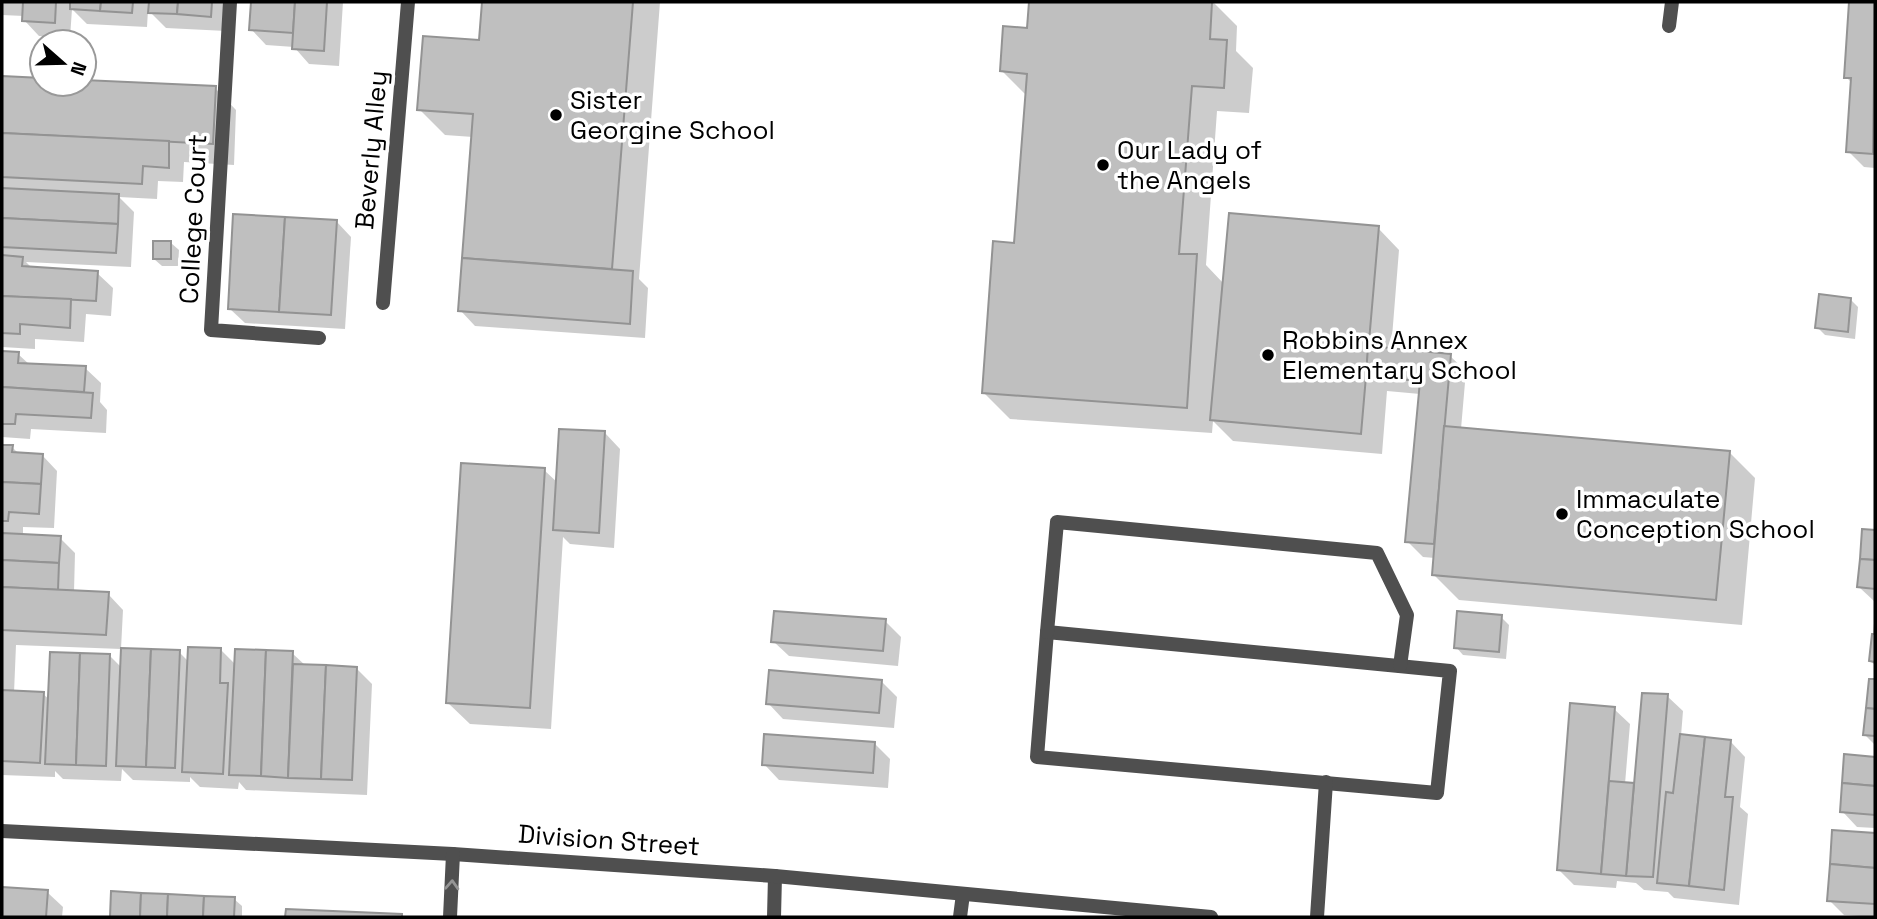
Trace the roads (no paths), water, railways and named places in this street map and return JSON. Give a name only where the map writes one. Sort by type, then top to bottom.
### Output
[{"type":"street","name":"College Court","points":[[230,2],[211,330],[319,338]]},
{"type":"street","name":"Beverly Alley","points":[[383,303],[408,2]]},
{"type":"street","points":[[1670,26],[1672,2]]},
{"type":"street","points":[[1047,632],[1450,671],[1437,793],[1037,757],[1047,632],[1057,522],[1377,553],[1407,615],[1400,666]]},
{"type":"street","points":[[1317,917],[1326,782]]},
{"type":"street","name":"Division Street","points":[[2,831],[453,854],[775,876],[1211,917]]},
{"type":"street","points":[[450,917],[453,854]]},
{"type":"street","points":[[774,917],[775,876]]},
{"type":"street","points":[[960,917],[962,894]]},
{"type":"place","name":"Sister Georgine School","points":[[556,115]]},
{"type":"place","name":"Our Lady of the Angels","points":[[1103,165]]},
{"type":"place","name":"Robbins Annex Elementary School","points":[[1268,355]]},
{"type":"place","name":"Immaculate Conception School","points":[[1562,514]]}]
